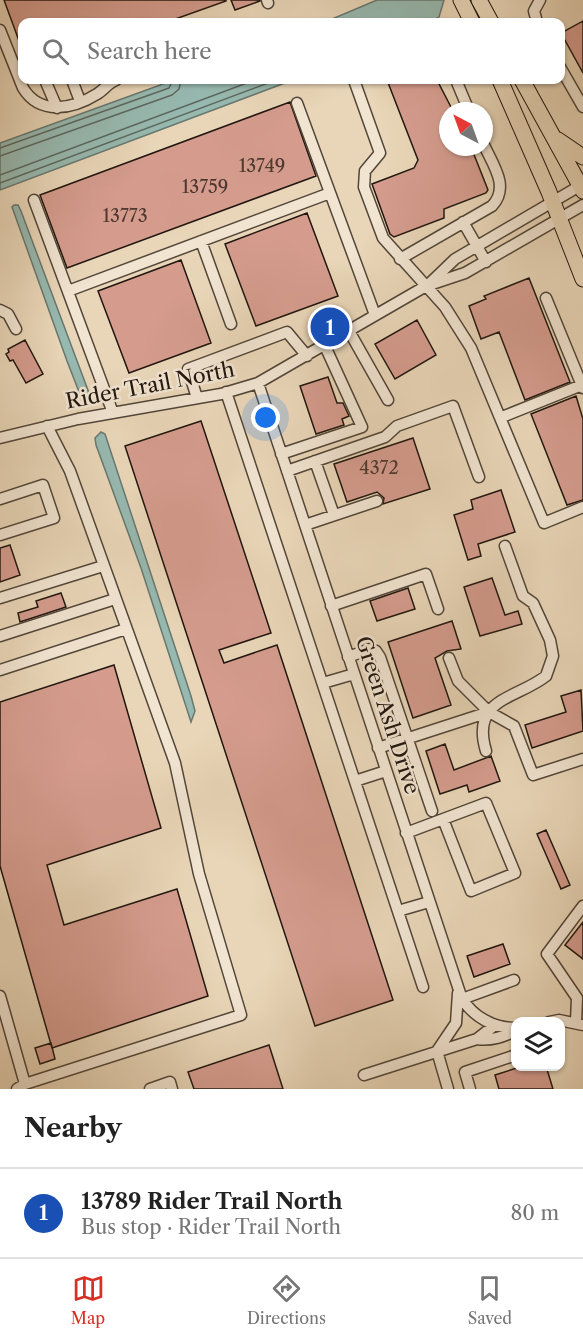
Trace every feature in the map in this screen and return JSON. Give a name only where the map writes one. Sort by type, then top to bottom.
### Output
[{"type":"highway","points":[[460,0],[470,18]]},
{"type":"highway","points":[[479,0],[489,18]]},
{"type":"highway","points":[[502,84],[560,218],[583,279]]},
{"type":"highway","points":[[524,84],[582,187]]},
{"type":"highway","points":[[552,135],[583,157]]},
{"type":"street","points":[[536,18],[534,11],[540,0]]},
{"type":"street","points":[[0,30],[18,73]]},
{"type":"street","points":[[565,74],[583,107]]},
{"type":"street","points":[[22,84],[27,95],[41,106],[57,108],[97,94],[106,84]]},
{"type":"street","points":[[47,84],[57,108]]},
{"type":"street","points":[[74,84],[80,101]]},
{"type":"street","points":[[355,84],[380,153],[365,171],[364,187],[383,238],[445,307],[463,333],[482,370],[544,523],[583,507]]},
{"type":"street","points":[[458,84],[465,102]]},
{"type":"street","points":[[297,103],[375,315]]},
{"type":"street","points":[[400,259],[492,206],[502,193],[489,156]]},
{"type":"street","name":"Rider Trail North","points":[[426,286],[454,259],[582,187]]},
{"type":"street","points":[[68,291],[330,193]]},
{"type":"street","points":[[34,200],[113,413]]},
{"type":"street","name":"Rider Trail North","points":[[0,438],[47,426],[226,392],[258,383],[426,286],[465,273],[583,205]]},
{"type":"street","points":[[463,222],[486,262]]},
{"type":"street","points":[[201,241],[231,324]]},
{"type":"street","points":[[501,417],[582,387],[546,298]]},
{"type":"street","points":[[0,310],[8,314],[16,329]]},
{"type":"street","points":[[349,331],[388,400]]},
{"type":"street","points":[[196,398],[188,369],[288,332],[307,356]]},
{"type":"street","points":[[281,454],[362,427],[325,346]]},
{"type":"street","name":"Green Ash Drive","points":[[258,383],[460,994],[479,1017],[495,1025],[511,1028]]},
{"type":"street","points":[[226,392],[423,987]]},
{"type":"street","points":[[287,471],[385,437],[397,426],[453,406],[478,477]]},
{"type":"street","points":[[0,996],[21,1086],[240,1016],[199,874],[175,763],[70,471],[47,426]]},
{"type":"street","points":[[315,461],[334,515]]},
{"type":"street","points":[[0,499],[43,485],[54,518],[0,535]]},
{"type":"street","points":[[305,525],[376,501]]},
{"type":"street","points":[[486,751],[482,731],[489,712],[504,697],[546,676],[554,656],[542,619],[533,603],[523,596],[505,546]]},
{"type":"street","points":[[0,598],[103,566]]},
{"type":"street","points":[[331,606],[426,574],[438,609]]},
{"type":"street","points":[[0,636],[115,599]]},
{"type":"street","points":[[0,670],[126,629]]},
{"type":"street","points":[[348,657],[370,649],[376,651],[432,811]]},
{"type":"street","points":[[449,658],[458,681],[489,712],[514,726],[533,775],[583,759]]},
{"type":"street","points":[[323,683],[354,674]]},
{"type":"street","points":[[378,748],[489,712]]},
{"type":"street","points":[[355,781],[386,771]]},
{"type":"street","points":[[406,833],[443,819],[486,803],[515,873],[471,891],[443,819]]},
{"type":"street","points":[[398,912],[429,902]]},
{"type":"street","points":[[579,1023],[577,998],[547,954],[583,906]]},
{"type":"street","points":[[437,1051],[456,1023],[460,994],[514,980]]},
{"type":"street","points":[[364,1074],[477,1039],[495,1025]]},
{"type":"street","points":[[477,1039],[487,1041],[511,1033]]},
{"type":"street","points":[[437,1051],[448,1089]]},
{"type":"street","points":[[470,1089],[465,1072],[511,1057]]},
{"type":"street","points":[[150,1089],[170,1083],[172,1089]]},
{"type":"water","points":[[377,0],[444,0],[437,18],[334,18]]},
{"type":"water","points":[[163,84],[282,84],[0,190],[0,143]]},
{"type":"water","points":[[18,205],[21,211],[89,393],[89,401],[81,397],[67,361],[12,207]]},
{"type":"water","points":[[101,432],[105,434],[191,696],[195,711],[191,722],[141,568],[96,445],[95,438]]},
{"type":"building","points":[[4,0],[226,0],[178,18],[18,18],[18,38]]},
{"type":"building","points":[[231,0],[260,0],[260,1],[235,10]]},
{"type":"building","points":[[583,21],[583,73],[565,40],[565,31]]},
{"type":"building","points":[[389,84],[439,84],[448,102],[439,102],[439,156],[475,156],[488,190],[486,193],[444,209],[444,218],[394,237],[390,234],[372,184],[414,168],[418,160]]},
{"type":"building","points":[[290,102],[316,176],[67,268],[40,195]]},
{"type":"building","points":[[307,213],[338,296],[256,326],[225,244]]},
{"type":"building","points":[[181,260],[211,343],[129,373],[98,291]]},
{"type":"building","points":[[529,278],[570,382],[525,400],[499,332],[481,339],[469,306],[486,299],[484,296]]},
{"type":"building","points":[[417,320],[436,355],[395,379],[375,344]]},
{"type":"building","points":[[25,340],[43,374],[26,383],[13,360],[10,361],[6,354],[9,352],[8,349]]},
{"type":"building","points":[[328,377],[337,403],[343,403],[349,416],[342,419],[344,425],[316,434],[300,386]]},
{"type":"building","points":[[576,396],[583,419],[583,500],[567,505],[531,414]]},
{"type":"building","points":[[201,421],[271,633],[219,650],[224,663],[277,645],[393,1000],[315,1026],[125,446]]},
{"type":"building","points":[[413,438],[430,489],[383,504],[384,498],[377,492],[347,502],[334,464]]},
{"type":"building","points":[[501,490],[515,532],[478,544],[481,556],[468,560],[454,515],[473,509],[471,500]]},
{"type":"building","points":[[10,545],[20,575],[0,582],[0,548]]},
{"type":"building","points":[[492,578],[505,615],[518,611],[522,624],[480,636],[464,587]]},
{"type":"building","points":[[408,588],[415,609],[377,621],[370,601]]},
{"type":"building","points":[[61,593],[66,607],[20,622],[18,613],[38,607],[36,601]]},
{"type":"building","points":[[452,621],[461,649],[447,651],[435,658],[451,705],[413,718],[388,642]]},
{"type":"building","points":[[114,665],[161,828],[47,865],[64,925],[177,889],[208,996],[52,1048],[0,866],[0,702]]},
{"type":"building","points":[[581,690],[583,731],[532,748],[525,725],[566,712],[561,696]]},
{"type":"building","points":[[445,744],[454,770],[491,756],[500,781],[469,792],[467,785],[440,794],[426,751]]},
{"type":"building","points":[[546,830],[570,885],[561,889],[537,834]]},
{"type":"building","points":[[583,922],[583,959],[565,945]]},
{"type":"building","points":[[503,944],[510,964],[474,977],[467,956]]},
{"type":"building","points":[[51,1043],[55,1059],[40,1064],[35,1048]]},
{"type":"building","points":[[269,1045],[283,1089],[194,1089],[188,1072]]},
{"type":"building","points":[[511,1070],[548,1071],[553,1089],[499,1089],[495,1075]]},
{"type":"place","name":"13789 Rider Trail North","points":[[330,327]]}]
